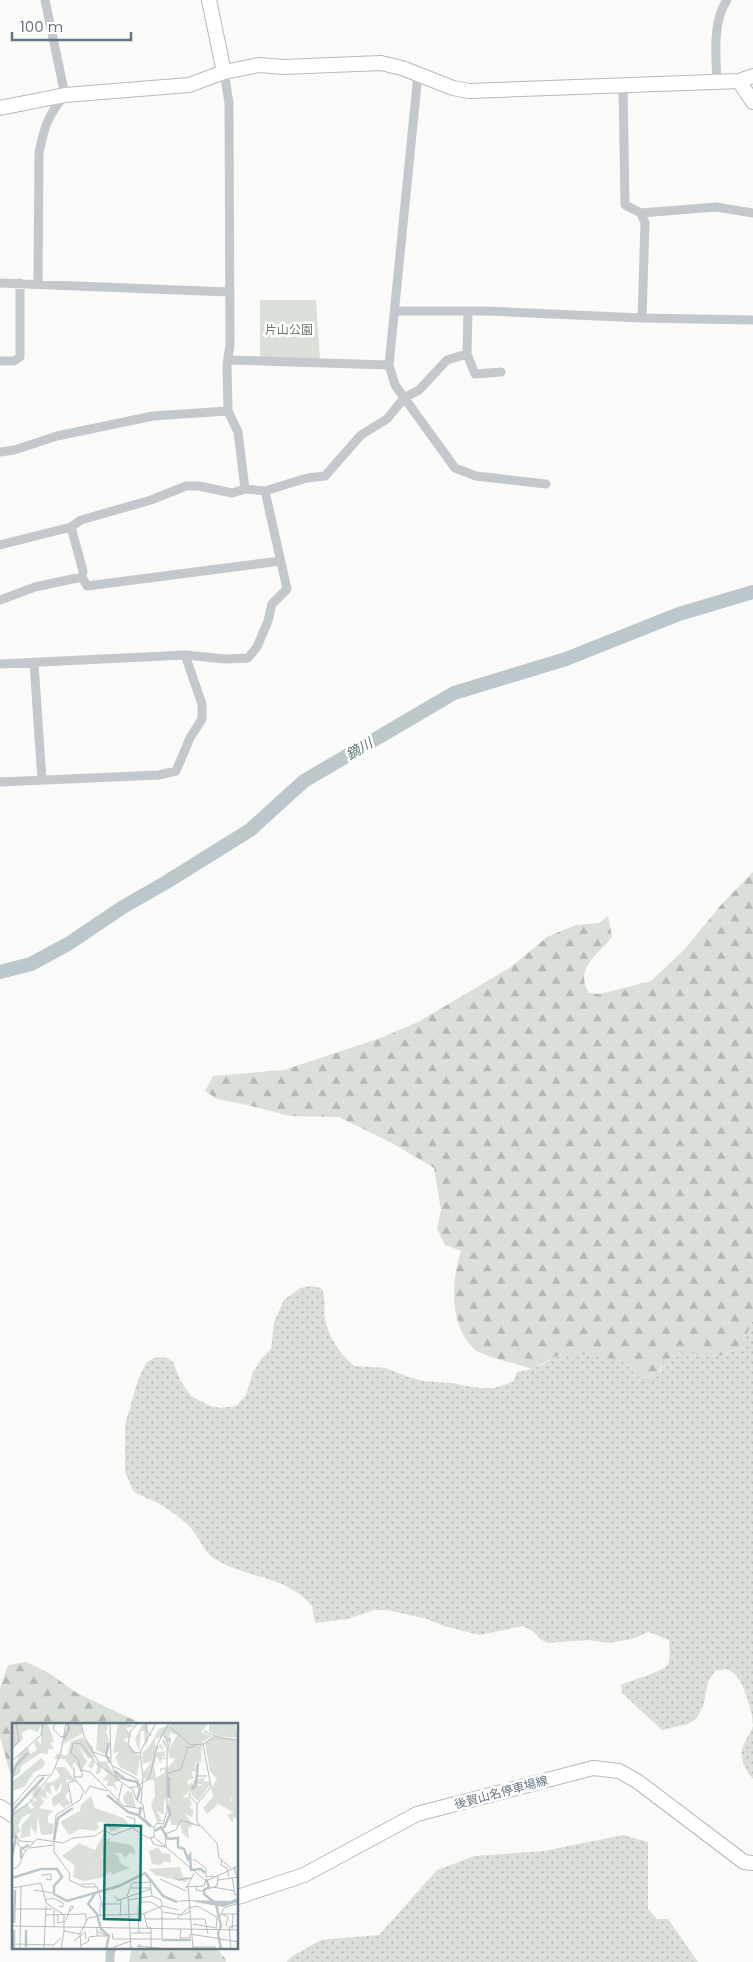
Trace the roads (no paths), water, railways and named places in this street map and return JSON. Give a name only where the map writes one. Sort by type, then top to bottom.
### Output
[{"type":"street","points":[[46,0],[65,95]]},
{"type":"street","points":[[209,0],[229,103],[228,411],[238,432],[245,489]]},
{"type":"street","points":[[717,82],[715,51],[718,26],[726,0]]},
{"type":"street","points":[[0,108],[65,95],[189,85],[224,72],[259,65],[284,67],[371,62],[390,65],[453,88],[469,91],[739,81],[753,76]]},
{"type":"street","points":[[418,74],[389,365],[395,385],[455,468],[476,476],[546,484]]},
{"type":"street","points":[[739,81],[753,102]]},
{"type":"street","points":[[623,84],[625,205],[642,213],[716,208],[753,213]]},
{"type":"street","points":[[38,283],[39,153],[43,132],[52,111],[65,95]]},
{"type":"street","points":[[642,213],[645,223],[642,318]]},
{"type":"street","points":[[0,283],[229,292]]},
{"type":"street","points":[[0,361],[14,361],[20,357],[20,283]]},
{"type":"street","points":[[394,311],[468,311],[642,318],[753,320]]},
{"type":"street","points":[[468,311],[467,354],[475,374],[501,372]]},
{"type":"street","points":[[0,545],[71,527],[80,520],[151,500],[186,486],[199,486],[232,493],[245,489],[265,491],[307,478],[325,476],[362,435],[387,419],[404,398],[419,390],[447,360],[467,354]]},
{"type":"street","points":[[229,360],[389,365]]},
{"type":"street","points":[[0,452],[14,450],[57,436],[153,416],[228,411]]},
{"type":"street","points":[[0,654],[2,664],[185,655],[224,659],[248,658],[257,647],[268,621],[272,604],[287,589],[265,491]]},
{"type":"street","points":[[71,527],[83,572],[82,577],[87,586],[280,561]]},
{"type":"street","points":[[0,600],[35,588],[82,577]]},
{"type":"street","points":[[0,782],[159,775],[176,771],[190,738],[202,719],[202,704],[185,655]]},
{"type":"street","points":[[34,663],[42,780]]},
{"type":"street","name":"後賀山名停車場線","points":[[239,1897],[304,1875],[417,1814],[593,1768],[619,1771],[638,1781],[744,1862],[753,1863]]},
{"type":"street","points":[[0,1807],[12,1815]]},
{"type":"waterway","name":"鏑川","points":[[0,972],[31,964],[68,944],[123,907],[250,830],[304,781],[454,693],[566,659],[679,614],[753,592]]},
{"type":"park label","name":"片山公園","points":[[289,329]]}]
